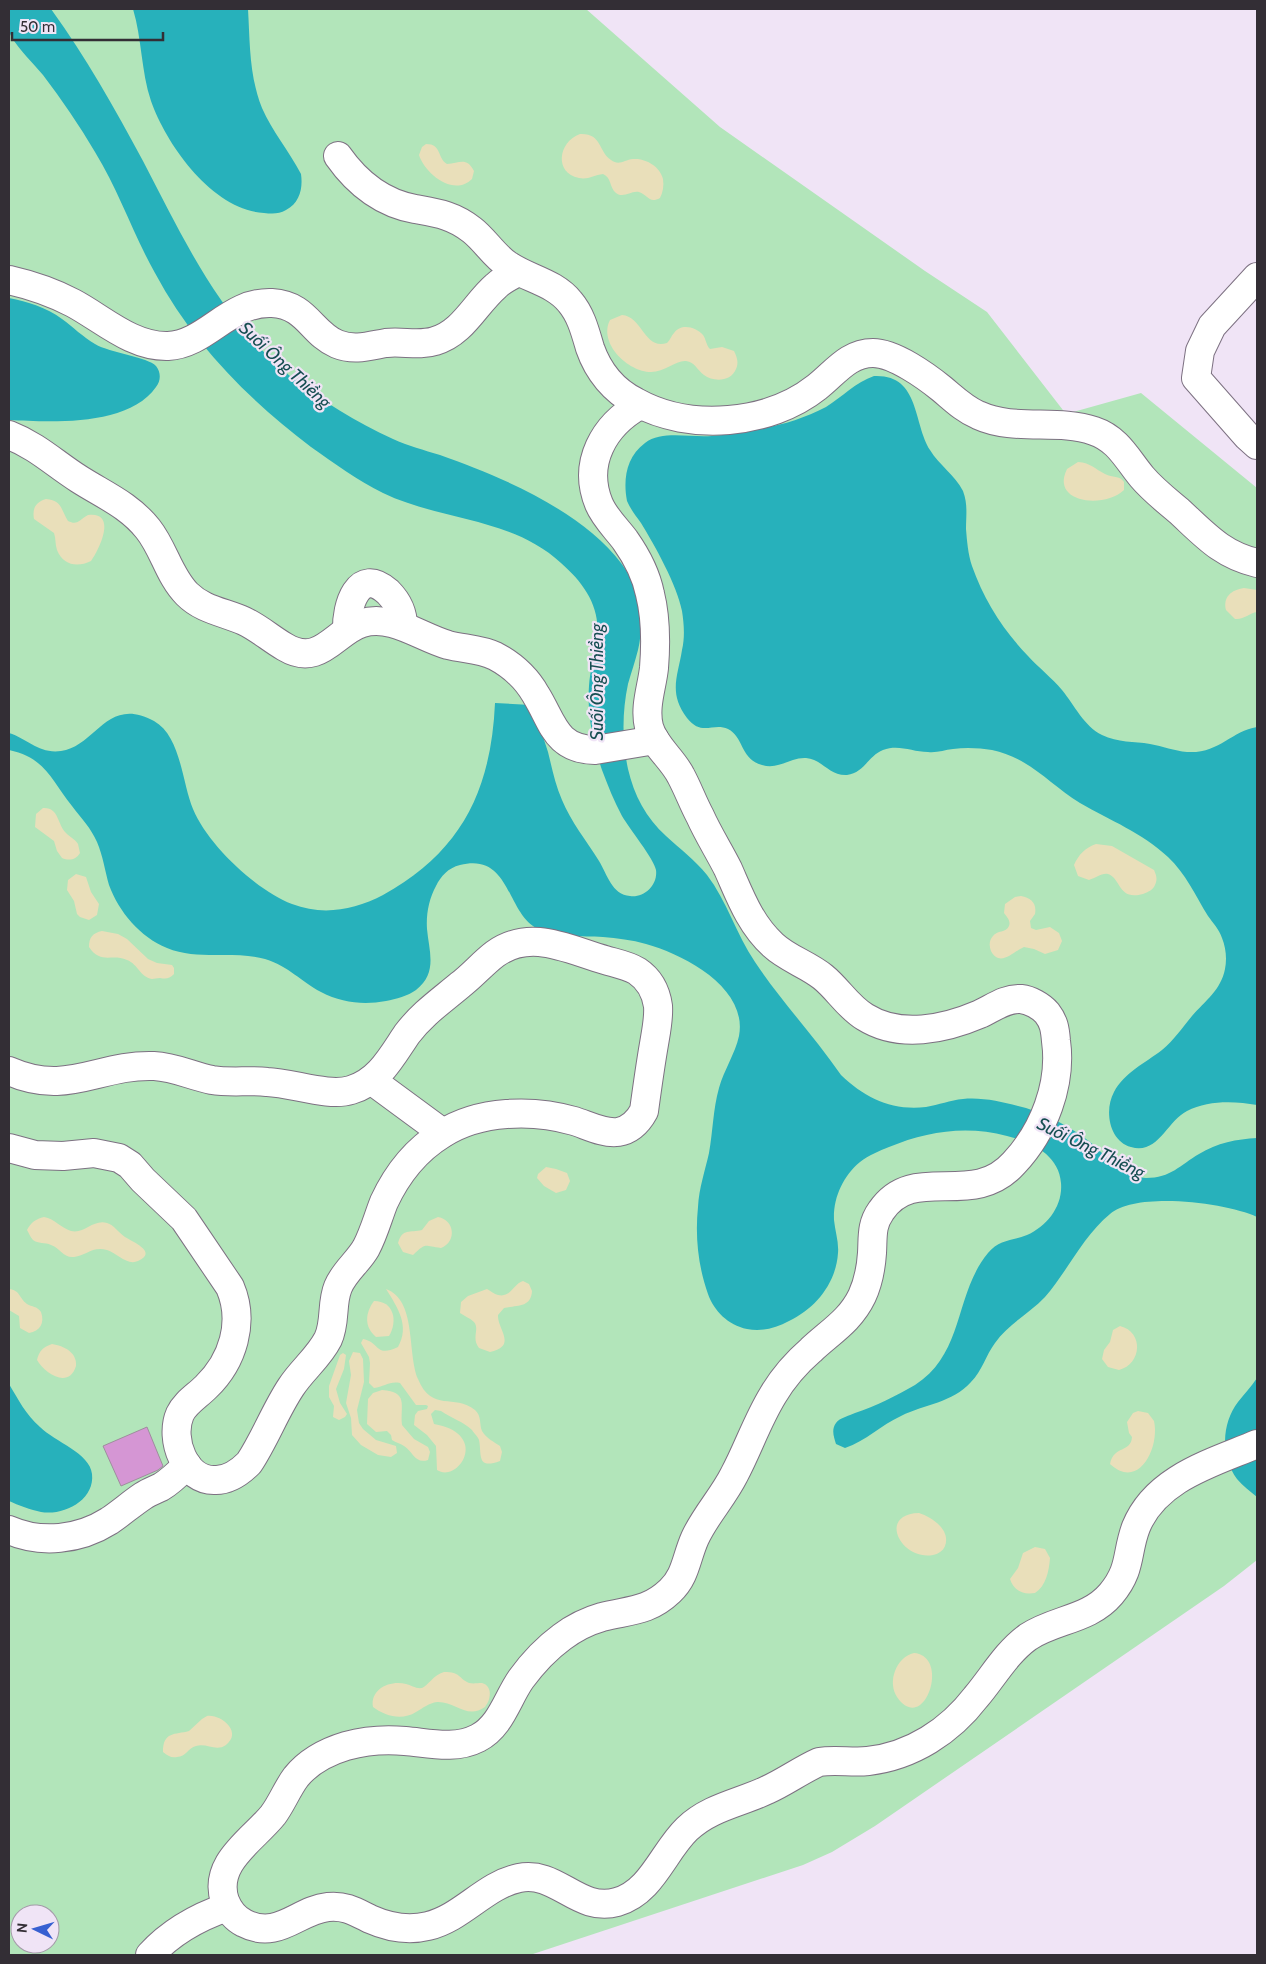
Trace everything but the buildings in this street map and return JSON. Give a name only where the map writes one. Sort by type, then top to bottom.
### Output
[{"type":"street","points":[[338,156],[357,179],[374,193],[397,205],[432,211],[461,222],[474,231],[505,264],[518,272],[551,286],[569,300],[581,318],[600,369],[617,390],[640,405],[666,414],[700,420],[721,420],[761,415],[799,399],[816,388],[840,365],[852,358],[876,352],[886,355],[921,374],[964,408],[990,420],[1018,424],[1074,425],[1104,435],[1122,448],[1152,488],[1198,530],[1227,552],[1257,563]]},
{"type":"street","points":[[9,280],[52,293],[123,334],[146,343],[169,346],[179,344],[197,336],[226,317],[248,306],[272,303],[294,309],[304,315],[327,338],[337,344],[360,348],[400,342],[433,342],[442,339],[459,327],[495,286],[518,272]]},
{"type":"street","points":[[1257,278],[1212,326],[1200,351],[1196,378],[1257,445]]},
{"type":"street","points":[[640,405],[617,420],[600,444],[596,458],[594,487],[598,502],[611,524],[630,547],[641,565],[650,591],[656,636],[654,669],[647,713],[650,730],[655,740],[680,773],[740,898],[759,931],[782,953],[830,982],[851,1006],[862,1015],[886,1027],[909,1030],[955,1023],[1012,1000],[1022,999],[1031,1002],[1046,1012],[1054,1027],[1058,1050],[1056,1080],[1048,1110],[1028,1145],[1014,1164],[994,1180],[970,1187],[932,1186],[915,1188],[900,1194],[886,1204],[874,1223],[869,1278],[864,1293],[856,1307],[838,1328],[811,1349],[772,1397],[731,1482],[699,1529],[692,1543],[686,1568],[674,1588],[652,1605],[627,1614],[597,1619],[581,1625],[557,1641],[519,1682],[497,1722],[480,1737],[459,1744],[425,1744],[383,1740],[363,1742],[344,1746],[316,1758],[299,1773],[276,1811],[232,1859],[222,1888],[227,1907],[238,1920],[258,1927],[272,1928],[284,1925],[317,1910],[338,1907],[359,1912],[379,1923],[404,1928],[430,1926],[441,1922],[486,1893],[523,1877],[544,1878],[577,1898],[588,1902],[610,1904],[626,1898],[643,1886],[682,1834],[706,1814],[720,1807],[759,1794],[819,1762],[830,1760],[867,1762],[886,1758],[905,1753],[939,1734],[968,1707],[1006,1659],[1027,1638],[1046,1627],[1086,1613],[1110,1595],[1125,1571],[1135,1529],[1151,1502],[1159,1493],[1177,1480],[1257,1444]]},
{"type":"street","points":[[9,435],[36,447],[74,476],[114,498],[138,518],[158,542],[177,582],[199,604],[213,611],[242,620],[296,652],[318,651],[355,625],[374,621],[403,626],[446,644],[482,651],[502,660],[526,680],[536,693],[549,721],[559,736],[574,746],[595,750],[655,740]]},
{"type":"street","points":[[346,630],[348,610],[354,593],[364,584],[379,585],[398,604],[403,619],[403,626]]},
{"type":"street","points":[[9,1071],[33,1080],[67,1081],[123,1068],[156,1066],[189,1072],[214,1080],[286,1083],[333,1092],[351,1090],[371,1080],[382,1070],[427,1011],[470,978],[493,956],[511,946],[530,942],[570,947],[637,971],[653,988],[658,1018],[644,1112],[633,1125],[618,1132],[611,1132],[546,1116],[510,1114],[475,1119],[443,1133],[416,1155],[395,1182],[365,1250],[348,1270],[338,1287],[328,1339],[292,1385],[249,1463],[233,1476],[216,1480],[195,1474],[187,1465],[178,1443],[178,1421],[184,1408],[216,1375],[230,1350],[237,1321],[234,1297],[230,1287],[184,1219],[130,1165],[119,1158],[107,1154],[94,1153],[63,1156],[35,1155],[9,1148]]},
{"type":"street","points":[[371,1080],[443,1133]]},
{"type":"street","points":[[9,1530],[21,1535],[38,1538],[60,1538],[82,1534],[107,1522],[144,1495],[162,1486],[187,1465]]},
{"type":"street","points":[[150,1955],[170,1936],[189,1923],[227,1907]]},
{"type":"green space","points":[[9,9],[586,9],[720,127],[925,271],[987,312],[1066,414],[1141,393],[1257,488],[1257,1560],[1224,1586],[875,1826],[832,1852],[803,1865],[530,1955],[9,1955]]},
{"type":"sand","points":[[580,134],[587,134],[596,139],[607,156],[614,162],[619,163],[638,159],[647,161],[659,170],[663,179],[663,189],[660,198],[651,200],[639,192],[619,195],[614,191],[608,178],[603,174],[585,178],[571,175],[563,164],[563,150],[573,138]]},
{"type":"sand","points":[[426,144],[435,146],[447,164],[465,162],[471,166],[474,171],[472,179],[465,184],[457,186],[441,181],[434,176],[422,162],[419,155],[422,147]]},
{"type":"sand","points":[[622,315],[635,321],[648,338],[659,344],[667,343],[680,328],[688,327],[696,330],[703,335],[710,349],[722,347],[734,351],[737,360],[736,369],[730,376],[717,380],[708,377],[692,363],[686,361],[651,372],[633,367],[617,355],[608,338],[607,329],[610,320]]},
{"type":"sand","points":[[1078,462],[1093,466],[1105,474],[1120,478],[1124,482],[1124,490],[1104,500],[1093,501],[1072,496],[1066,489],[1064,480],[1067,469]]},
{"type":"sand","points":[[46,499],[55,501],[60,506],[68,521],[74,523],[88,515],[97,515],[102,519],[104,532],[91,561],[76,565],[67,562],[60,555],[56,548],[54,533],[34,519],[36,506]]},
{"type":"sand","points":[[1244,588],[1257,590],[1257,612],[1235,619],[1226,610],[1226,601],[1232,592]]},
{"type":"sand","points":[[43,808],[48,808],[55,813],[63,829],[78,844],[80,853],[76,857],[70,860],[62,858],[57,851],[54,841],[35,827],[36,814]]},
{"type":"sand","points":[[1096,844],[1112,846],[1154,870],[1157,879],[1152,890],[1143,894],[1129,894],[1124,892],[1112,876],[1108,874],[1089,880],[1078,876],[1074,865],[1076,861],[1089,847]]},
{"type":"sand","points":[[76,874],[86,877],[91,892],[99,904],[97,915],[89,920],[77,914],[74,901],[67,890],[68,880]]},
{"type":"sand","points":[[1015,897],[1028,898],[1035,907],[1035,914],[1030,921],[1031,928],[1036,930],[1050,927],[1059,933],[1062,941],[1058,950],[1045,954],[1024,947],[1007,957],[999,958],[991,951],[991,939],[995,934],[1006,930],[1009,926],[1009,921],[1004,913],[1005,904]]},
{"type":"sand","points":[[102,931],[118,934],[127,939],[148,959],[157,963],[172,965],[174,974],[167,978],[152,979],[145,976],[134,964],[127,960],[98,956],[89,947],[89,944],[92,936]]},
{"type":"sand","points":[[546,1167],[567,1173],[570,1181],[566,1190],[556,1193],[544,1186],[537,1178],[538,1174]]},
{"type":"sand","points":[[44,1217],[71,1231],[81,1230],[97,1223],[107,1223],[142,1247],[146,1254],[144,1258],[134,1262],[126,1261],[102,1249],[93,1250],[74,1257],[67,1256],[54,1246],[39,1243],[30,1236],[27,1230],[29,1227],[34,1221]]},
{"type":"sand","points":[[438,1217],[448,1222],[451,1227],[452,1236],[446,1245],[441,1248],[426,1246],[413,1255],[403,1252],[398,1243],[404,1233],[422,1230],[429,1221]]},
{"type":"sand","points":[[523,1281],[529,1284],[532,1291],[529,1300],[522,1305],[504,1308],[498,1315],[505,1341],[503,1346],[490,1352],[479,1348],[476,1341],[476,1325],[460,1313],[461,1302],[468,1296],[487,1289],[498,1295],[506,1295]]},
{"type":"sand","points":[[9,1289],[15,1291],[24,1302],[41,1312],[42,1323],[39,1328],[29,1333],[20,1328],[19,1316],[9,1310]]},
{"type":"sand","points":[[386,1289],[396,1295],[403,1304],[410,1328],[415,1368],[418,1379],[424,1389],[430,1396],[437,1399],[467,1405],[475,1410],[479,1415],[481,1429],[490,1440],[500,1446],[502,1452],[500,1461],[484,1462],[479,1440],[472,1430],[441,1411],[435,1410],[431,1414],[434,1424],[451,1429],[461,1437],[466,1447],[465,1456],[453,1470],[445,1472],[437,1470],[436,1446],[427,1435],[414,1425],[415,1415],[418,1411],[427,1409],[428,1406],[416,1405],[400,1383],[374,1388],[369,1383],[370,1363],[369,1357],[361,1343],[363,1339],[381,1350],[391,1350],[398,1347],[403,1332],[401,1317]]},
{"type":"sand","points":[[374,1301],[386,1304],[390,1308],[393,1324],[389,1336],[376,1337],[369,1329],[367,1320],[369,1310]]},
{"type":"sand","points":[[1120,1326],[1128,1329],[1133,1335],[1137,1348],[1136,1355],[1132,1361],[1127,1367],[1119,1370],[1108,1367],[1102,1359],[1113,1330]]},
{"type":"sand","points":[[52,1344],[69,1350],[76,1361],[73,1373],[68,1377],[57,1377],[51,1374],[37,1360],[42,1350]]},
{"type":"sand","points":[[353,1352],[360,1353],[363,1359],[364,1382],[357,1410],[359,1423],[376,1440],[396,1446],[397,1453],[391,1457],[378,1455],[361,1445],[352,1435],[351,1418],[346,1403],[351,1375],[349,1361]]},
{"type":"sand","points":[[343,1353],[346,1355],[344,1369],[336,1389],[340,1403],[347,1414],[339,1420],[333,1417],[334,1406],[329,1397],[329,1386],[340,1355]]},
{"type":"sand","points":[[382,1390],[391,1391],[400,1397],[402,1425],[414,1439],[428,1447],[430,1452],[428,1460],[417,1459],[404,1446],[392,1440],[391,1435],[387,1431],[376,1432],[367,1424],[368,1399],[373,1393]]},
{"type":"sand","points":[[1138,1411],[1148,1413],[1154,1421],[1154,1442],[1145,1462],[1138,1469],[1130,1472],[1120,1471],[1110,1464],[1115,1454],[1126,1448],[1131,1442],[1132,1437],[1129,1433],[1127,1422],[1133,1413]]},
{"type":"sand","points":[[919,1513],[935,1521],[943,1530],[946,1540],[945,1546],[937,1554],[921,1555],[911,1551],[903,1545],[898,1537],[897,1528],[899,1521],[906,1515]]},
{"type":"sand","points":[[1035,1547],[1045,1549],[1050,1558],[1048,1573],[1039,1590],[1035,1593],[1023,1593],[1014,1587],[1010,1579],[1018,1568],[1023,1553]]},
{"type":"sand","points":[[914,1653],[925,1657],[931,1667],[932,1679],[930,1691],[924,1701],[916,1707],[907,1706],[897,1697],[893,1684],[895,1671],[902,1659]]},
{"type":"sand","points":[[444,1672],[456,1674],[469,1683],[482,1683],[486,1685],[490,1694],[489,1701],[485,1707],[472,1712],[443,1702],[437,1702],[411,1715],[399,1717],[388,1715],[373,1707],[375,1695],[382,1687],[400,1683],[422,1688],[437,1675]]},
{"type":"sand","points":[[207,1716],[218,1718],[228,1725],[232,1735],[231,1740],[226,1745],[219,1748],[196,1746],[180,1757],[170,1756],[163,1752],[165,1740],[168,1737],[189,1731]]},
{"type":"water","name":"Suối Ông Thiềng","points":[[9,9],[51,9],[88,64],[111,103],[205,276],[243,328],[265,353],[290,376],[314,394],[366,426],[404,444],[488,473],[538,497],[585,527],[621,563],[637,593],[641,616],[640,639],[628,684],[624,726],[628,769],[637,797],[652,822],[707,875],[755,962],[841,1075],[869,1096],[890,1105],[914,1108],[954,1100],[979,1099],[1035,1111],[1060,1122],[1076,1132],[1122,1170],[1137,1177],[1162,1176],[1220,1144],[1257,1138],[1257,1217],[1225,1207],[1160,1201],[1123,1207],[1110,1214],[1083,1243],[1045,1297],[1000,1336],[978,1373],[964,1389],[947,1399],[901,1416],[845,1448],[836,1444],[834,1439],[834,1426],[838,1421],[901,1393],[931,1372],[943,1357],[958,1322],[969,1286],[977,1269],[988,1253],[992,1248],[1001,1243],[1034,1231],[1047,1221],[1052,1214],[1059,1200],[1061,1183],[1055,1165],[1043,1151],[1026,1142],[1007,1136],[962,1130],[947,1131],[903,1141],[867,1157],[849,1174],[837,1196],[834,1220],[838,1253],[833,1274],[823,1293],[816,1302],[799,1316],[763,1330],[747,1329],[728,1321],[714,1306],[708,1294],[698,1251],[697,1218],[700,1193],[709,1153],[714,1112],[721,1081],[739,1036],[739,1019],[734,1003],[724,989],[695,965],[662,949],[625,939],[561,935],[538,929],[519,911],[499,876],[489,867],[477,863],[456,866],[448,870],[440,879],[430,901],[427,918],[430,969],[427,976],[423,983],[413,992],[386,1001],[361,1003],[337,999],[314,988],[274,962],[253,956],[203,955],[179,952],[157,943],[139,930],[118,905],[113,895],[99,847],[92,832],[40,764],[32,758],[9,750],[9,733],[40,748],[61,751],[84,741],[103,724],[125,714],[138,715],[154,721],[170,737],[180,761],[193,809],[200,823],[221,851],[249,877],[278,897],[304,908],[338,910],[350,908],[383,895],[410,878],[433,859],[452,839],[467,816],[487,764],[495,703],[531,705],[548,752],[557,788],[566,808],[614,888],[624,895],[630,896],[645,893],[655,881],[656,870],[651,859],[619,810],[604,776],[596,750],[591,728],[589,686],[595,649],[597,620],[590,598],[578,580],[561,563],[541,548],[520,537],[475,521],[405,502],[364,483],[311,447],[265,410],[244,390],[204,347],[170,299],[147,258],[104,167],[89,142],[50,84],[11,36]]},
{"type":"water","points":[[133,9],[248,9],[251,59],[258,96],[271,125],[301,174],[300,195],[291,207],[273,214],[245,209],[227,201],[194,173],[168,137],[151,101]]},
{"type":"water","points":[[9,298],[30,303],[50,311],[102,347],[152,363],[160,374],[158,385],[143,400],[127,409],[108,416],[67,421],[9,420]]},
{"type":"water","points":[[874,376],[889,377],[900,383],[907,391],[913,402],[930,450],[963,491],[966,505],[968,548],[971,561],[982,591],[995,614],[1019,646],[1067,696],[1090,726],[1102,735],[1114,739],[1187,752],[1208,750],[1248,729],[1257,727],[1257,1105],[1222,1102],[1195,1107],[1180,1116],[1155,1142],[1140,1148],[1124,1144],[1113,1132],[1110,1124],[1109,1107],[1118,1085],[1174,1038],[1216,989],[1226,965],[1226,954],[1218,929],[1180,870],[1158,848],[1069,796],[1028,765],[992,750],[963,748],[922,752],[889,748],[873,756],[858,771],[847,775],[835,773],[817,761],[806,758],[768,766],[755,762],[750,758],[737,737],[728,729],[723,727],[698,727],[692,724],[681,709],[676,692],[676,684],[684,640],[682,611],[665,566],[647,532],[627,501],[625,485],[627,469],[634,455],[645,443],[660,437],[722,435],[791,422],[826,407],[855,386]]},
{"type":"water","points":[[1257,1378],[1257,1497],[1237,1479],[1228,1461],[1225,1440],[1228,1420],[1232,1411]]},
{"type":"water","points":[[9,1384],[35,1422],[46,1432],[79,1454],[90,1467],[92,1483],[89,1491],[83,1499],[68,1509],[50,1513],[41,1512],[9,1501]]}]
